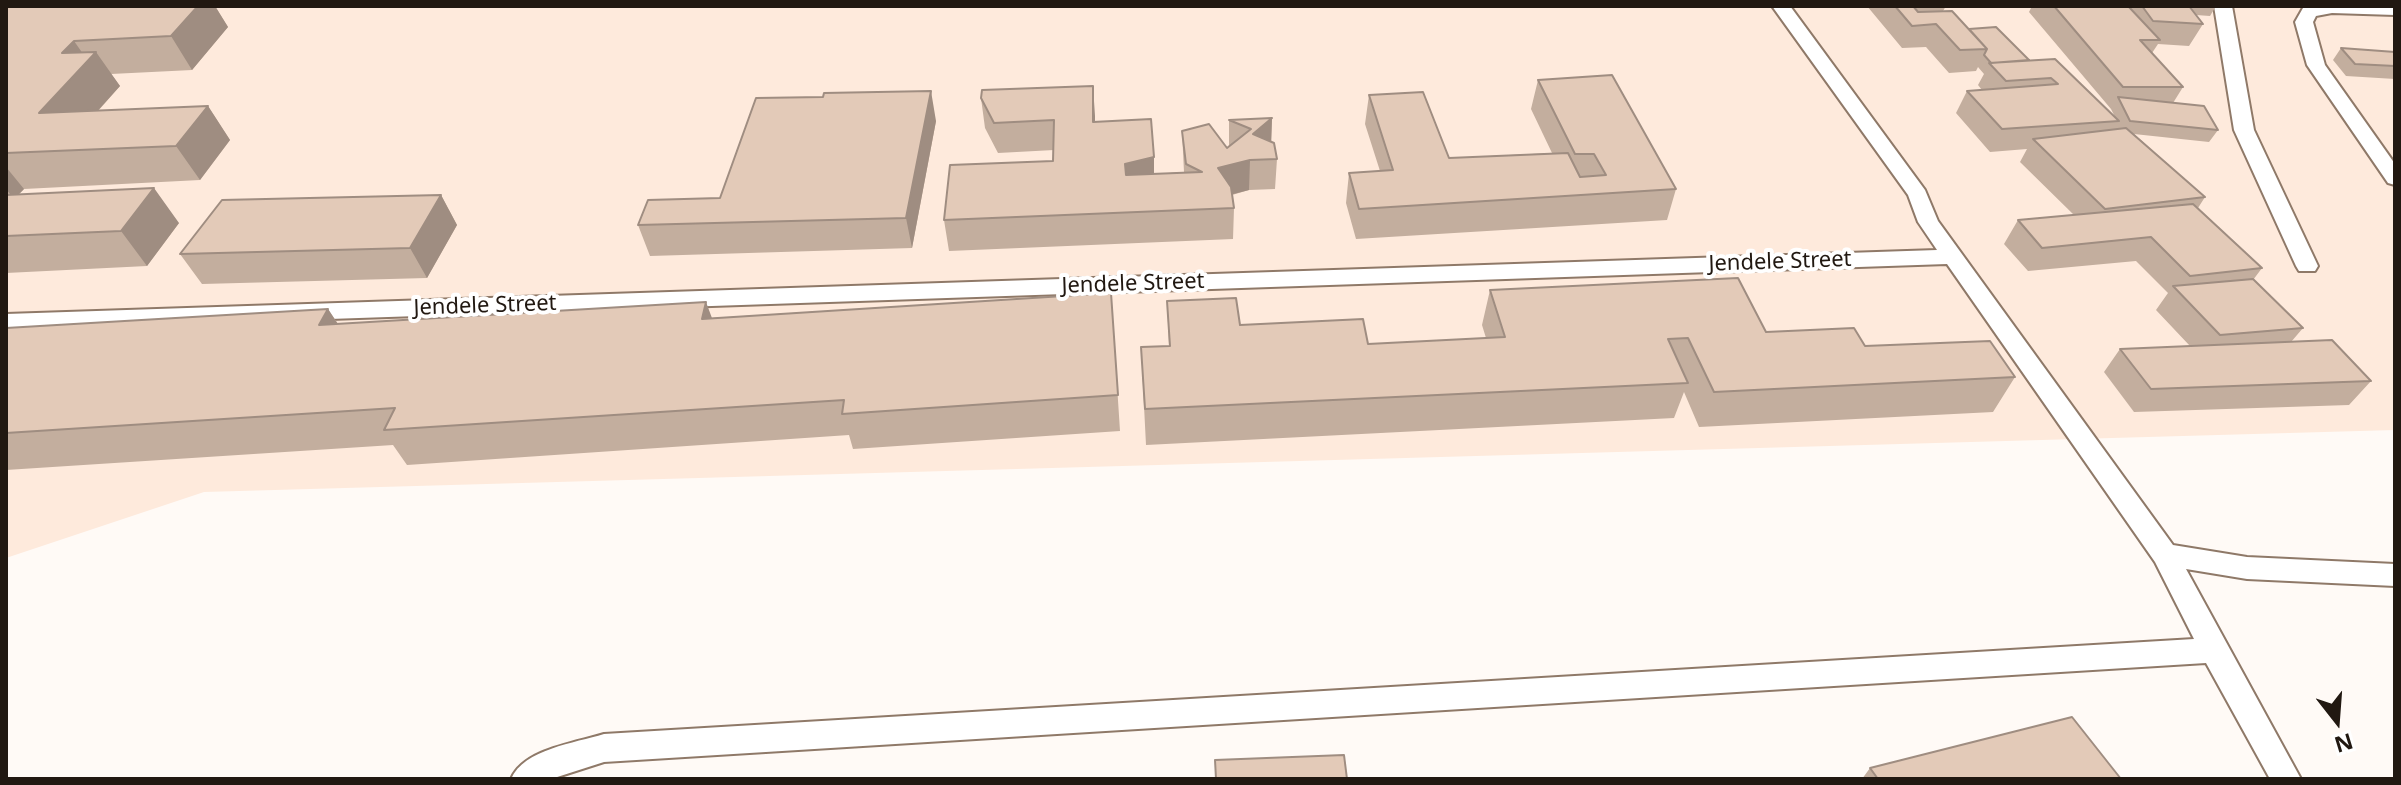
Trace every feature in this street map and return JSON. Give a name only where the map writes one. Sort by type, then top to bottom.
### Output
[{"type":"lane","points":[[1781,6],[1918,194],[1928,222],[2165,555],[2286,779]]},
{"type":"lane","points":[[2223,6],[2244,130],[2307,266]]},
{"type":"lane","points":[[2395,10],[2332,8],[2309,12],[2304,22],[2316,65],[2395,179]]},
{"type":"lane","name":"Jendele Street","points":[[6,322],[1953,257]]},
{"type":"lane","points":[[2165,555],[2247,568],[2395,575]]},
{"type":"lane","points":[[526,779],[545,766],[604,748],[2214,650]]},
{"type":"shaded area","points":[[6,6],[2395,6],[2395,430],[204,492],[6,558]]},
{"type":"building","points":[[9,6],[198,6],[171,36],[74,41],[62,53],[96,52],[39,113],[208,106],[176,146],[6,153],[6,9]]},
{"type":"building","points":[[1895,6],[1913,6],[1918,12],[1952,11],[1987,49],[1960,50],[1936,24],[1912,26]]},
{"type":"building","points":[[2054,6],[2128,6],[2160,40],[2140,40],[2183,87],[2123,87]]},
{"type":"building","points":[[2142,6],[2189,6],[2203,24],[2153,21]]},
{"type":"building","points":[[1996,27],[2029,60],[1991,63],[1984,55],[1987,49],[1969,29]]},
{"type":"building","points":[[2341,48],[2395,52],[2395,66],[2355,64]]},
{"type":"building","points":[[2055,59],[2119,121],[2002,129],[1967,91],[2058,84],[2051,78],[2006,81],[1989,63]]},
{"type":"building","points":[[1612,75],[1676,189],[1359,209],[1349,173],[1393,170],[1369,95],[1423,92],[1449,158],[1568,153],[1580,177],[1606,175],[1594,154],[1575,154],[1538,80]]},
{"type":"building","points":[[1093,86],[1093,122],[1151,119],[1154,157],[1125,164],[1126,175],[1202,172],[1186,164],[1182,131],[1209,124],[1227,148],[1251,129],[1229,120],[1272,118],[1253,134],[1274,143],[1277,159],[1250,160],[1218,168],[1231,187],[1234,208],[944,220],[950,165],[1053,161],[1054,120],[994,123],[981,98],[982,90]]},
{"type":"building","points":[[931,91],[906,218],[638,225],[648,200],[720,198],[756,98]]},
{"type":"building","points":[[2118,97],[2204,106],[2218,130],[2130,121]]},
{"type":"building","points":[[2126,128],[2205,197],[2105,209],[2033,139]]},
{"type":"building","points":[[154,188],[121,231],[6,236],[6,195]]},
{"type":"building","points":[[441,195],[410,248],[180,254],[222,200]]},
{"type":"building","points":[[2193,204],[2262,268],[2190,276],[2151,237],[2042,248],[2018,220]]},
{"type":"building","points":[[1738,278],[1766,332],[1854,328],[1865,346],[1990,341],[2015,377],[1714,392],[1688,338],[1668,339],[1688,383],[1145,409],[1141,347],[1170,346],[1167,301],[1236,298],[1240,325],[1363,319],[1368,344],[1505,337],[1490,290]]},
{"type":"building","points":[[2253,279],[2303,328],[2220,335],[2173,286]]},
{"type":"building","points":[[1111,293],[1118,395],[842,414],[844,400],[384,430],[395,408],[6,433],[6,328],[328,309],[319,325],[706,302],[702,319]]},
{"type":"building","points":[[2332,340],[2371,381],[2151,389],[2120,349]]},
{"type":"building","points":[[2072,717],[2121,779],[1878,779],[1870,768]]},
{"type":"building","points":[[1344,755],[1347,779],[1216,779],[1215,760]]}]
